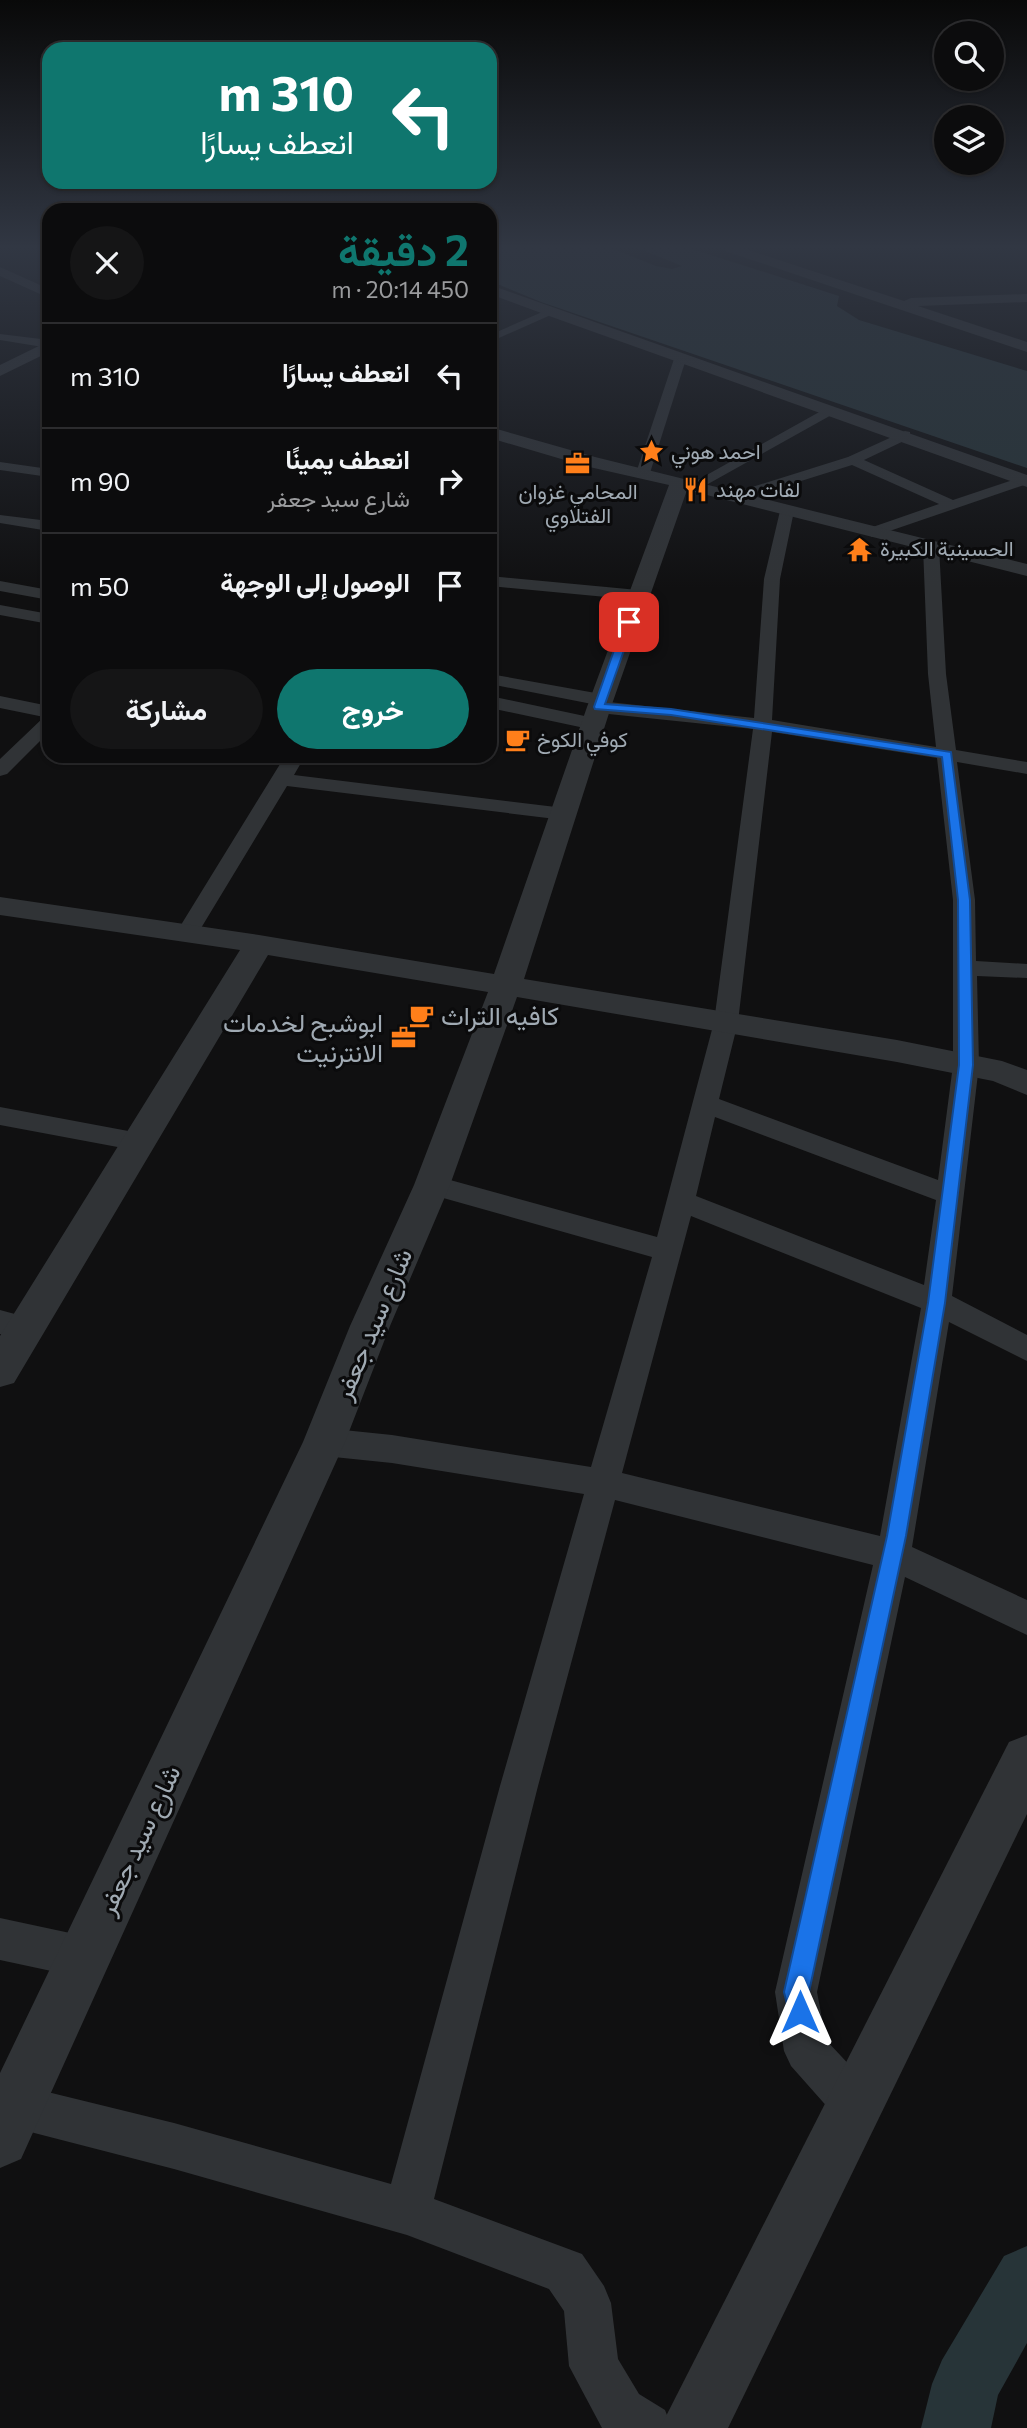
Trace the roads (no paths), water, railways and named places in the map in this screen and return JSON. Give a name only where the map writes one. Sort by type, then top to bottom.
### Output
[{"type":"street","points":[[0,371],[18,361]]},
{"type":"street","points":[[672,480],[680,361]]},
{"type":"street","points":[[687,361],[905,435],[1026,480]]},
{"type":"street","points":[[497,423],[604,454],[672,480],[830,410]]},
{"type":"street","points":[[497,434],[591,462],[1027,569]]},
{"type":"street","points":[[735,497],[853,460],[905,435]]},
{"type":"street","points":[[853,460],[953,505]]},
{"type":"street","points":[[0,466],[42,472]]},
{"type":"street","name":"شارع سيد جعفر","points":[[7,2122],[324,1442],[370,1326],[432,1185],[506,985],[638,595],[672,480]]},
{"type":"street","points":[[872,532],[1026,480]]},
{"type":"street","points":[[407,2212],[519,1786],[668,1251],[726,1022],[763,725],[772,579],[787,511]]},
{"type":"street","points":[[0,519],[42,525]]},
{"type":"street","points":[[854,2102],[806,2051],[796,1992],[892,1553],[937,1303],[966,1065],[964,900],[937,674],[931,547]]},
{"type":"street","points":[[497,582],[638,595]]},
{"type":"street","points":[[0,586],[42,595]]},
{"type":"street","points":[[0,610],[42,618]]},
{"type":"street","points":[[497,681],[598,710]]},
{"type":"street","points":[[0,702],[42,711]]},
{"type":"street","points":[[497,703],[671,712],[1027,768]]},
{"type":"street","points":[[2,766],[42,728]]},
{"type":"street","points":[[187,933],[291,763]]},
{"type":"street","points":[[281,779],[564,814]]},
{"type":"street","points":[[0,906],[259,944],[726,1022],[1002,1072],[1027,1084]]},
{"type":"street","points":[[0,1371],[13,1325],[139,1142],[259,944]]},
{"type":"street","points":[[965,968],[1027,971]]},
{"type":"street","points":[[707,1104],[950,1195]]},
{"type":"street","points":[[0,1116],[139,1142]]},
{"type":"street","points":[[432,1185],[668,1251]]},
{"type":"street","points":[[681,1201],[937,1303],[1027,1349]]},
{"type":"street","points":[[324,1442],[392,1449],[603,1483],[892,1553],[1027,1618]]},
{"type":"street","points":[[693,2428],[1027,1760]]},
{"type":"street","points":[[0,1939],[84,1957]]},
{"type":"street","points":[[7,2122],[174,2147],[407,2212],[565,2271],[587,2303],[594,2366],[621,2412],[647,2428]]},
{"type":"waterway","points":[[956,2428],[966,2384],[1027,2279]]},
{"type":"place","name":"احمد هوني","points":[[651,452]]},
{"type":"place","name":"المحامي غزوان الفتلاوي","points":[[578,463]]},
{"type":"place","name":"لفات مهند","points":[[696,490]]},
{"type":"place","name":"الحسينية الكبيرة","points":[[860,549]]},
{"type":"place","name":"كوفي الكوخ","points":[[517,740]]},
{"type":"place","name":"كافيه التراث","points":[[421,1016]]},
{"type":"place","name":"ابوشبح لخدمات الانترنيت","points":[[403,1038]]}]
